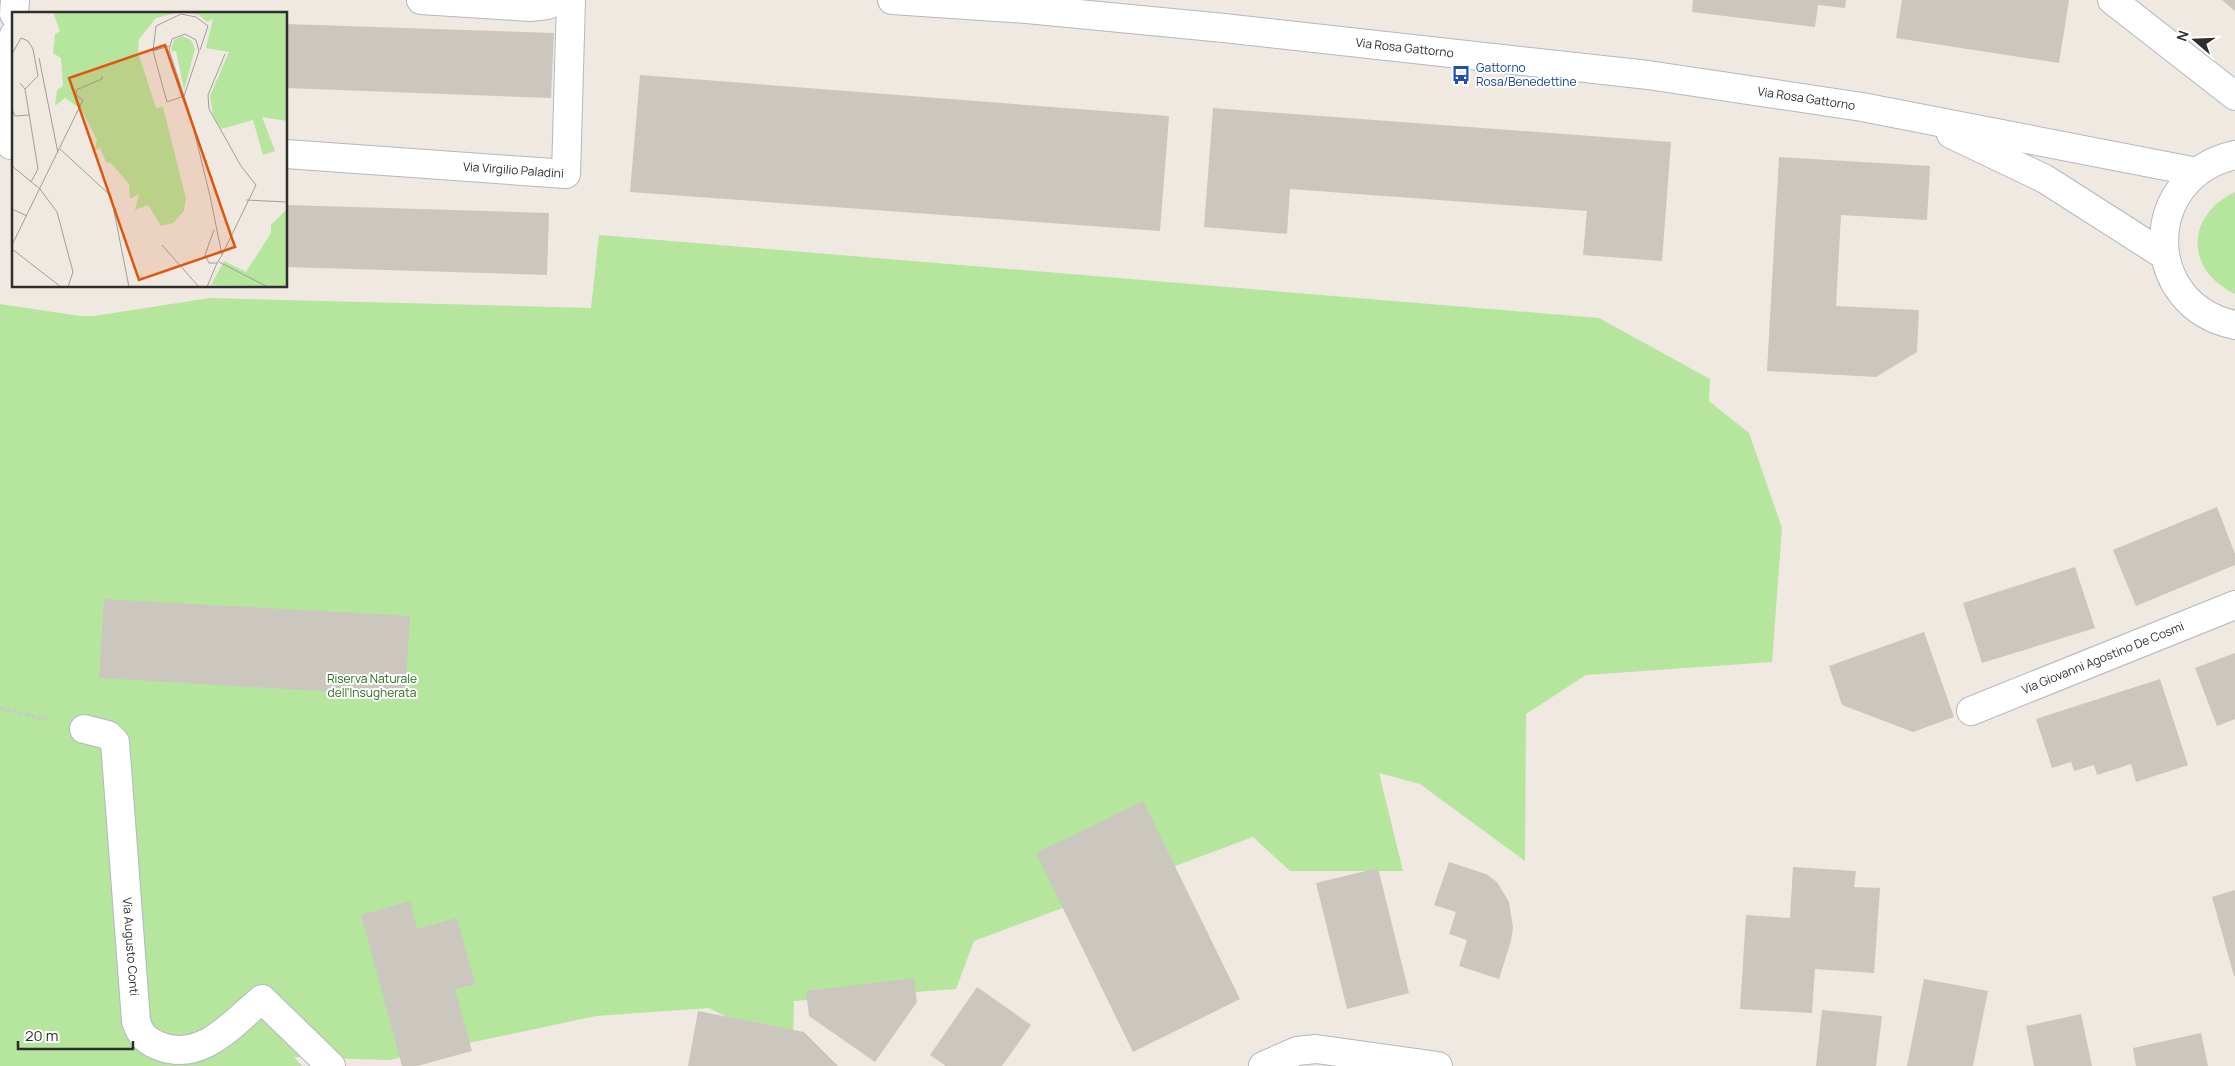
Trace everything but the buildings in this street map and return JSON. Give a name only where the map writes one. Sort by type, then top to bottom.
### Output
[{"type":"street","points":[[421,0],[530,7],[547,5],[559,0]]},
{"type":"street","name":"Via Virgilio Paladini","points":[[288,154],[566,174],[571,0]]},
{"type":"street","name":"Via Rosa Gattorno","points":[[892,0],[1027,9],[1224,28],[1648,75],[1862,107],[2197,172]]},
{"type":"street","points":[[2112,0],[2235,96]]},
{"type":"street","points":[[8,144],[12,71]]},
{"type":"street","name":"Via Rosa Gattorno","points":[[1914,117],[2045,179],[2164,256]]},
{"type":"street","points":[[2235,155],[2212,162],[2197,172],[2175,199],[2168,214],[2163,239],[2164,256],[2178,289],[2190,304],[2218,322],[2235,325]]},
{"type":"street","name":"Via Giovanni Agostino De Cosmi","points":[[1971,712],[2235,605]]},
{"type":"street","name":"Via Augusto Conti","points":[[84,729],[108,735],[116,745],[136,1021],[144,1037],[149,1042],[168,1049],[198,1048],[210,1042],[262,999],[331,1066]]},
{"type":"street","points":[[1263,1066],[1297,1051],[1316,1048],[1438,1066]]},
{"type":"path","points":[[0,708],[84,729]]},
{"type":"green space","points":[[2235,192],[2235,294],[2219,284],[2207,271],[2200,258],[2198,243],[2200,228],[2207,215],[2219,202]]},
{"type":"green space","name":"Riserva Naturale dell'Insugherata","points":[[599,235],[1599,318],[1710,379],[1709,401],[1749,433],[1782,528],[1772,662],[1586,675],[1526,714],[1525,861],[1420,784],[1379,773],[1403,871],[1290,871],[1253,837],[974,941],[956,989],[794,1001],[793,1050],[709,1008],[596,1016],[389,1060],[294,1057],[302,1066],[0,1066],[0,304],[80,316],[94,316],[210,298],[591,308]]},
{"type":"place","name":"Gattorno Rosa/Benedettine","points":[[1461,75]]}]
